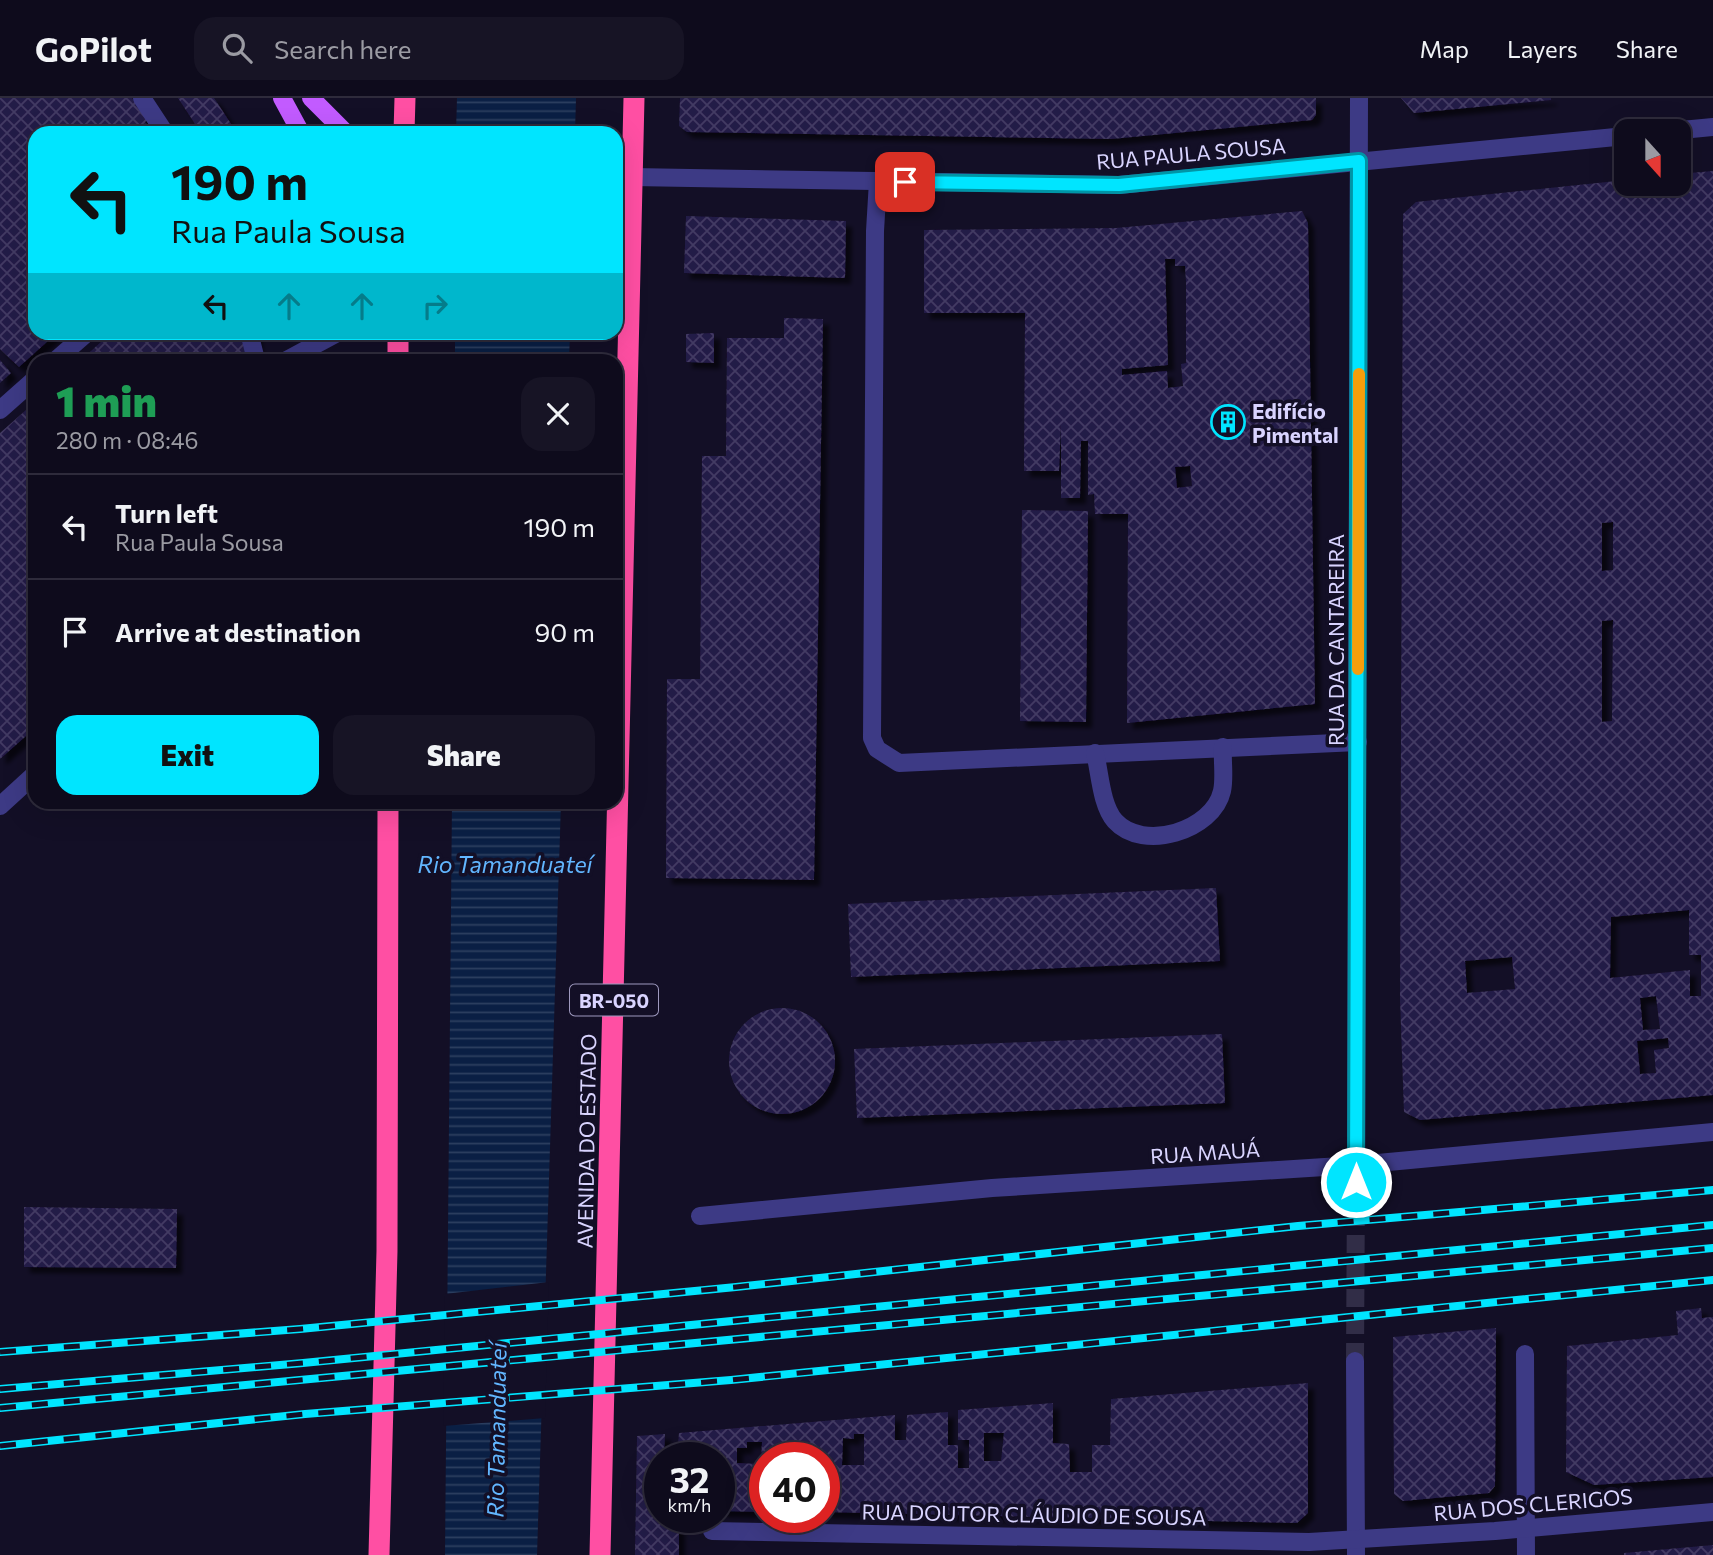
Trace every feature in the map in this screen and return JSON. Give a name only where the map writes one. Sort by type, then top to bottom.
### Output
[{"type":"highway","points":[[404,126],[405,98]]},
{"type":"highway","name":"AVENIDA DO ESTADO","points":[[623,230],[624,177],[634,98]]},
{"type":"highway","points":[[379,1555],[387,1251],[388,809]]},
{"type":"highway","name":"AVENIDA DO ESTADO","points":[[600,1555],[613,809]]},
{"type":"main road","points":[[282,98],[297,126]]},
{"type":"main road","points":[[311,98],[339,126]]},
{"type":"street","points":[[142,98],[160,126]]},
{"type":"street","name":"RUA DA CANTAREIRA","points":[[1356,1174],[1359,98]]},
{"type":"street","points":[[1691,129],[1713,127]]},
{"type":"street","name":"RUA PAULA SOUSA","points":[[624,177],[1119,185],[1614,137]]},
{"type":"street","points":[[878,181],[875,231],[872,738],[877,749],[899,763],[1358,742]]},
{"type":"street","points":[[64,354],[79,340]]},
{"type":"street","points":[[303,354],[326,340]]},
{"type":"street","points":[[0,410],[28,385]]},
{"type":"street","points":[[1095,753],[1106,800],[1115,822],[1132,831],[1154,835],[1183,831],[1199,824],[1212,811],[1222,791],[1223,747]]},
{"type":"street","points":[[0,806],[28,780]]},
{"type":"street","name":"RUA MAUÁ","points":[[700,1216],[992,1188],[1356,1174],[1713,1132]]},
{"type":"street","points":[[1525,1354],[1527,1555]]},
{"type":"street","points":[[1355,1361],[1356,1547]]},
{"type":"street","name":"RUA DOS CLERIGOS","points":[[1356,1547],[1526,1528],[1713,1512]]},
{"type":"street","name":"RUA DOUTOR CLÁUDIO DE SOUSA","points":[[735,1531],[1309,1542],[1356,1547]]},
{"type":"street","points":[[1021,1555],[1022,1537]]},
{"type":"water","points":[[457,98],[576,98],[575,126],[456,126]]},
{"type":"water","points":[[455,340],[570,340],[569,354],[455,354]]},
{"type":"water","name":"Rio Tamanduateí","points":[[452,809],[561,809],[537,1555],[445,1555]]},
{"type":"pier","points":[[549,1282],[545,1418],[443,1426],[445,1294]]},
{"type":"building","points":[[0,98],[132,98],[149,119],[145,122],[149,126],[28,126],[28,340],[49,340],[33,354],[28,354],[28,359],[19,367],[0,349]]},
{"type":"building","points":[[178,98],[214,98],[232,126],[196,126]]},
{"type":"building","points":[[680,98],[1316,98],[1316,115],[1312,120],[1111,139],[687,132],[679,126]]},
{"type":"building","points":[[1401,98],[1551,98],[1551,100],[1414,113]]},
{"type":"building","points":[[1713,171],[1713,1095],[1420,1120],[1404,1112],[1400,999],[1403,214],[1416,202],[1614,181],[1614,196],[1691,196],[1691,173]],"holes":[[[1613,522],[1613,570],[1602,571],[1602,523]],[[1613,620],[1612,721],[1602,722],[1602,621]],[[1689,910],[1689,955],[1701,955],[1701,996],[1690,996],[1690,970],[1610,978],[1611,917]],[[1512,957],[1515,989],[1467,993],[1465,961]],[[1656,996],[1660,1029],[1643,1030],[1640,998]],[[1668,1038],[1669,1048],[1654,1050],[1656,1073],[1640,1074],[1637,1041]]]},
{"type":"building","points":[[1302,211],[1308,223],[1315,704],[1127,723],[1128,514],[1095,514],[1094,494],[1088,495],[1088,441],[1081,441],[1080,498],[1061,498],[1061,423],[1059,471],[1024,471],[1025,313],[924,313],[924,230],[1116,228]],"holes":[[[1165,259],[1175,259],[1175,266],[1185,266],[1186,282],[1186,363],[1181,364],[1183,386],[1168,388],[1167,371],[1122,375],[1122,369],[1168,365]],[[1190,466],[1192,486],[1177,488],[1175,467]]]},
{"type":"building","points":[[686,216],[846,221],[845,278],[684,273]]},
{"type":"building","points":[[784,318],[823,319],[814,880],[666,878],[667,679],[700,679],[702,456],[726,456],[727,338],[784,338]]},
{"type":"building","points":[[714,333],[714,363],[686,362],[686,334]]},
{"type":"building","points":[[103,340],[257,340],[258,354],[88,354]]},
{"type":"building","points":[[0,360],[11,373],[0,383]]},
{"type":"building","points":[[28,408],[28,734],[0,759],[0,433]]},
{"type":"building","points":[[1022,510],[1088,511],[1086,722],[1020,721]]},
{"type":"building","points":[[1216,888],[1220,961],[851,977],[848,904]]},
{"type":"building","points":[[782,1008],[802,1012],[820,1023],[831,1041],[835,1061],[831,1081],[820,1099],[802,1110],[782,1114],[762,1110],[744,1099],[733,1081],[729,1061],[733,1041],[744,1023],[762,1012]]},
{"type":"building","points":[[1222,1034],[1225,1103],[857,1118],[854,1049]]},
{"type":"building","points":[[24,1207],[177,1209],[176,1268],[24,1267]]},
{"type":"building","points":[[1701,1308],[1702,1318],[1713,1317],[1713,1477],[1594,1485],[1566,1472],[1567,1346],[1678,1335],[1676,1311]]},
{"type":"building","points":[[1496,1328],[1495,1486],[1489,1493],[1403,1501],[1394,1494],[1393,1337]]},
{"type":"building","points":[[1308,1383],[1308,1513],[1297,1523],[840,1512],[840,1442],[747,1442],[747,1448],[737,1448],[737,1463],[749,1464],[749,1512],[735,1511],[735,1442],[678,1442],[679,1433],[895,1415],[895,1440],[906,1440],[907,1415],[948,1412],[948,1445],[958,1445],[958,1468],[969,1468],[969,1440],[958,1440],[958,1410],[1053,1403],[1053,1443],[1069,1444],[1070,1472],[1092,1472],[1092,1445],[1110,1445],[1111,1399]],"holes":[[[984,1433],[1004,1433],[1001,1461],[984,1461]],[[854,1434],[864,1434],[864,1465],[842,1465],[843,1438],[854,1439]]]},
{"type":"building","points":[[665,1434],[665,1442],[644,1442],[644,1533],[679,1533],[679,1555],[635,1555],[637,1436]]},
{"type":"building","points":[[1713,1545],[1713,1555],[1624,1555],[1624,1553]]},
{"type":"tunnel","points":[[1355,1361],[1356,1182]]},
{"type":"railway","points":[[0,1352],[300,1329],[736,1287],[1298,1226],[1713,1190]]},
{"type":"railway","points":[[0,1389],[303,1363],[1713,1225]]},
{"type":"railway","points":[[0,1408],[1713,1248]]},
{"type":"railway","points":[[0,1446],[305,1414],[731,1380],[1713,1280]]},
{"type":"slow traffic","points":[[1358,669],[1359,374]]},
{"type":"place","name":"Edifício Pimental","points":[[1228,422]]},
{"type":"route","points":[[905,182],[1119,185],[1359,161],[1356,1182]]}]
